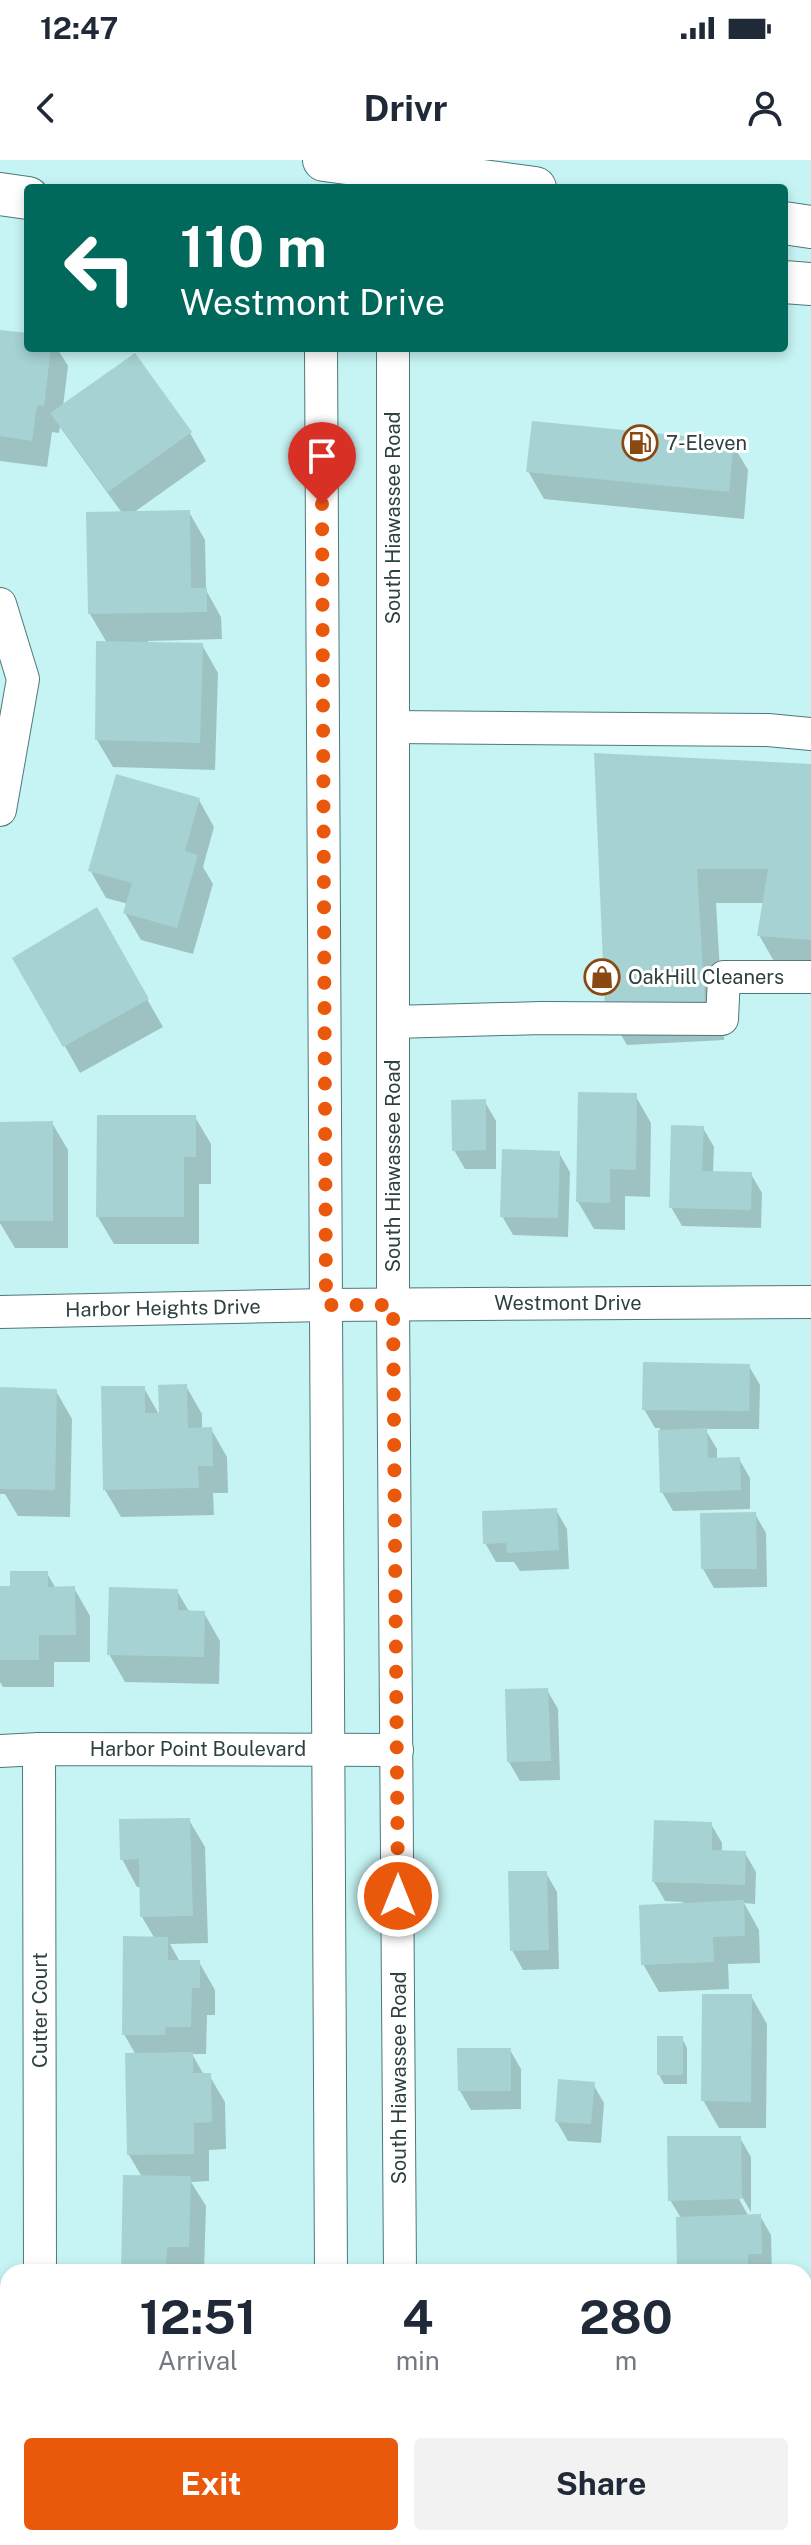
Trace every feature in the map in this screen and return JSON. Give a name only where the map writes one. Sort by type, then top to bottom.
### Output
[{"type":"main road","points":[[321,184],[322,160],[500,184]]},
{"type":"main road","points":[[0,194],[24,197]]},
{"type":"main road","points":[[788,224],[811,227]]},
{"type":"main road","points":[[788,282],[811,284]]},
{"type":"street","points":[[321,352],[331,2264]]},
{"type":"street","name":"South Hiawassee Road","points":[[393,352],[393,1305],[400,2264]]},
{"type":"street","points":[[0,604],[23,679],[0,810]]},
{"type":"street","points":[[393,727],[753,730],[811,734]]},
{"type":"street","points":[[393,1022],[542,1018],[722,1019],[724,977],[811,977]]},
{"type":"street","name":"Westmont Drive","points":[[326,1305],[811,1302]]},
{"type":"street","name":"Harbor Heights Drive","points":[[0,1312],[326,1305]]},
{"type":"street","name":"Cutter Court","points":[[39,1749],[40,2264]]},
{"type":"street","name":"Harbor Point Boulevard","points":[[0,1751],[397,1750]]},
{"type":"building","points":[[0,330],[24,333],[24,352],[51,352],[44,406],[37,405],[32,441],[0,436]]},
{"type":"building","points":[[135,353],[192,432],[108,492],[50,413]]},
{"type":"building","points":[[532,421],[734,441],[729,492],[526,472]]},
{"type":"building","points":[[190,510],[191,588],[207,588],[207,612],[88,614],[86,512]]},
{"type":"building","points":[[96,641],[203,643],[200,743],[95,740]]},
{"type":"building","points":[[594,753],[811,764],[811,940],[757,936],[768,869],[697,869],[705,1006],[605,1011]]},
{"type":"building","points":[[116,774],[200,798],[185,851],[198,855],[177,928],[123,913],[132,883],[88,871]]},
{"type":"building","points":[[97,907],[149,999],[63,1047],[12,958]]},
{"type":"building","points":[[578,1092],[637,1093],[636,1170],[610,1169],[610,1203],[576,1202]]},
{"type":"building","points":[[486,1099],[486,1150],[452,1151],[451,1100]]},
{"type":"building","points":[[97,1115],[196,1115],[196,1157],[184,1157],[184,1217],[96,1217]]},
{"type":"building","points":[[53,1121],[53,1221],[0,1221],[0,1122]]},
{"type":"building","points":[[671,1125],[704,1126],[702,1171],[752,1172],[751,1210],[669,1208]]},
{"type":"building","points":[[502,1149],[560,1151],[558,1218],[500,1217]]},
{"type":"building","points":[[643,1362],[750,1364],[749,1411],[642,1410]]},
{"type":"building","points":[[187,1384],[188,1428],[212,1427],[213,1466],[198,1466],[199,1488],[103,1490],[101,1386],[145,1386],[145,1413],[159,1413],[158,1385]]},
{"type":"building","points":[[0,1387],[57,1389],[55,1490],[0,1489]]},
{"type":"building","points":[[707,1428],[708,1458],[740,1457],[741,1490],[660,1493],[658,1430]]},
{"type":"building","points":[[557,1508],[559,1550],[507,1553],[506,1543],[483,1544],[482,1511]]},
{"type":"building","points":[[756,1512],[757,1569],[701,1569],[700,1513]]},
{"type":"building","points":[[10,1571],[48,1571],[48,1587],[75,1586],[76,1635],[39,1635],[39,1660],[0,1660],[0,1586],[10,1586]]},
{"type":"building","points":[[109,1587],[178,1589],[178,1610],[205,1611],[204,1657],[107,1655]]},
{"type":"building","points":[[548,1688],[551,1761],[507,1762],[505,1689]]},
{"type":"building","points":[[190,1818],[193,1916],[140,1917],[139,1859],[120,1860],[119,1819]]},
{"type":"building","points":[[654,1820],[712,1822],[712,1850],[746,1851],[745,1885],[652,1882]]},
{"type":"building","points":[[508,1871],[547,1871],[549,1950],[510,1951]]},
{"type":"building","points":[[744,1900],[745,1936],[713,1937],[714,1962],[641,1965],[639,1905]]},
{"type":"building","points":[[123,1936],[168,1937],[168,1960],[200,1960],[200,1988],[192,1988],[191,2027],[166,2027],[165,2035],[122,2035]]},
{"type":"building","points":[[702,1994],[752,1994],[751,2102],[701,2101]]},
{"type":"building","points":[[657,2036],[683,2036],[683,2075],[657,2075]]},
{"type":"building","points":[[457,2048],[511,2048],[511,2091],[458,2091]]},
{"type":"building","points":[[193,2052],[193,2073],[211,2073],[212,2122],[194,2123],[194,2154],[127,2155],[125,2053]]},
{"type":"building","points":[[558,2079],[595,2082],[591,2124],[555,2122]]},
{"type":"building","points":[[667,2136],[741,2136],[742,2199],[668,2201]]},
{"type":"building","points":[[123,2175],[191,2176],[189,2247],[167,2247],[166,2264],[121,2264]]},
{"type":"building","points":[[761,2214],[762,2254],[748,2254],[748,2264],[677,2264],[676,2217]]},
{"type":"place","name":"7-Eleven","points":[[640,443]]},
{"type":"place","name":"OakHill Cleaners","points":[[602,977]]},
{"type":"route","points":[[322,504],[326,1305],[393,1305],[398,1896]]}]
